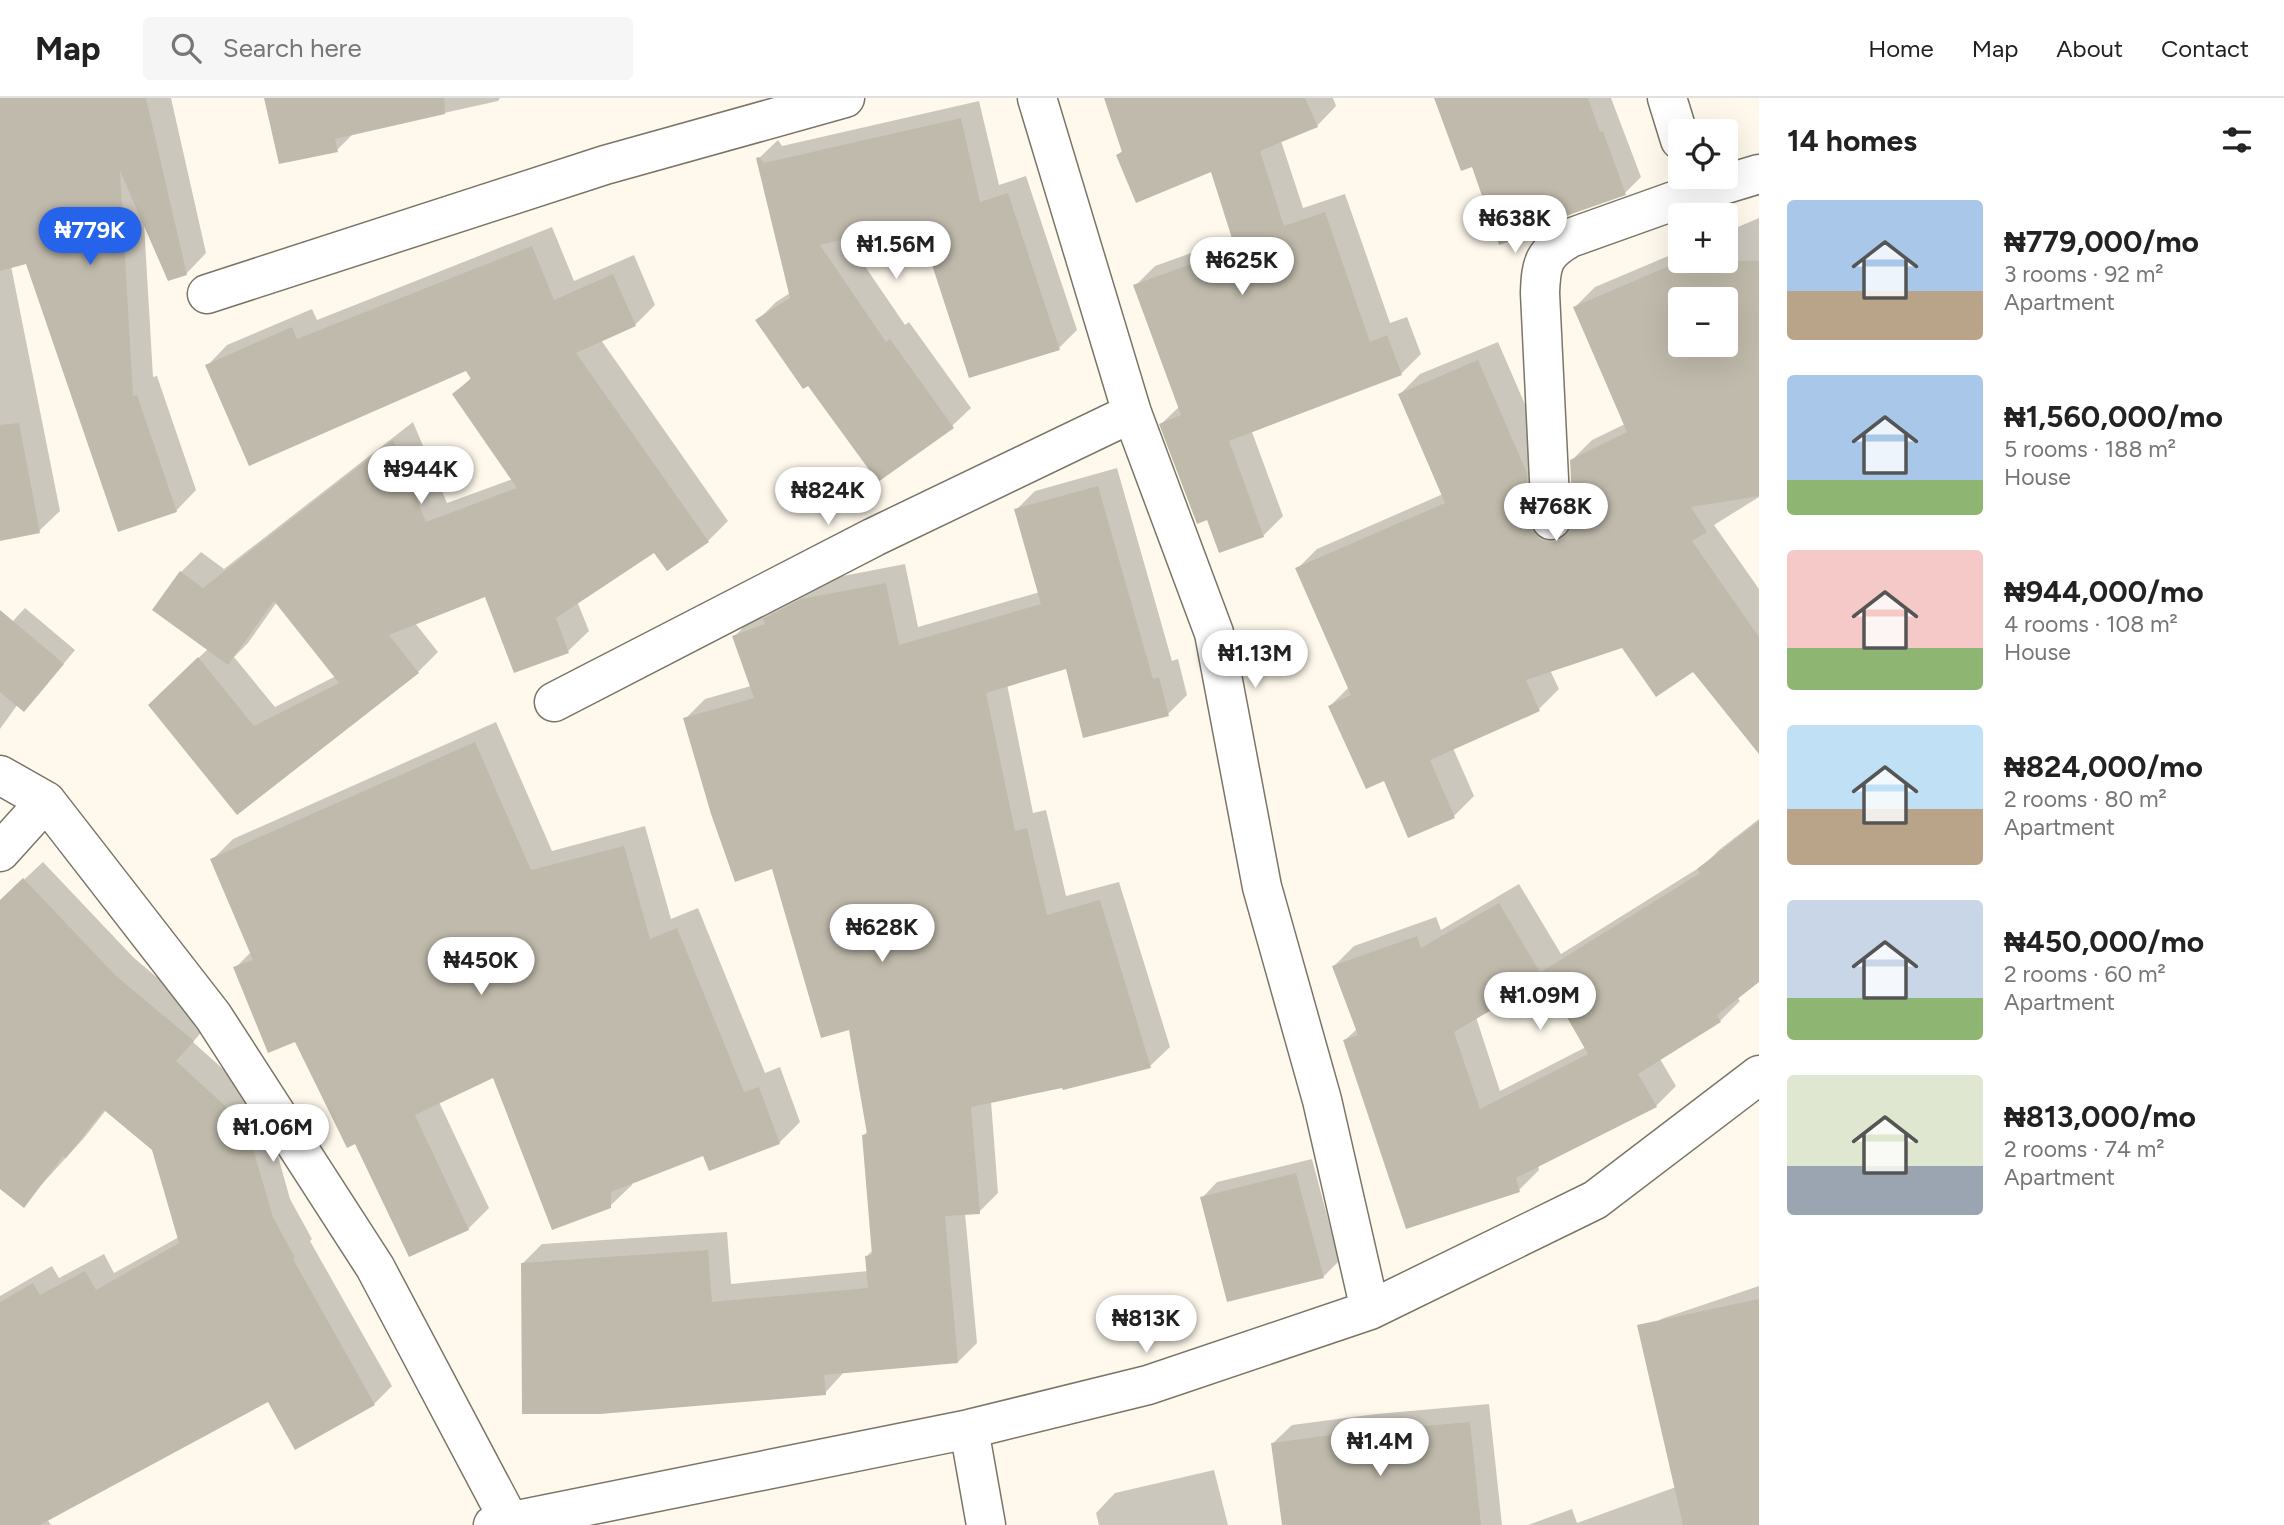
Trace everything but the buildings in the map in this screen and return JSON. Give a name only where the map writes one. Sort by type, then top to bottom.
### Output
[{"type":"street","points":[[207,294],[605,165],[845,98]]},
{"type":"street","points":[[1037,98],[1132,413],[1214,633],[1262,887],[1322,1100],[1370,1310]]},
{"type":"street","points":[[1667,98],[1674,119]]},
{"type":"street","points":[[1738,178],[1759,174]]},
{"type":"street","points":[[1551,520],[1539,293],[1541,270],[1552,249],[1570,238],[1685,189]]},
{"type":"street","points":[[554,702],[874,537],[1132,413]]},
{"type":"street","points":[[0,775],[46,801],[213,1016],[375,1267],[502,1523],[970,1429],[1148,1385],[1370,1310],[1595,1200],[1759,1075]]},
{"type":"street","points":[[0,852],[46,801]]},
{"type":"street","points":[[970,1429],[986,1525]]}]
